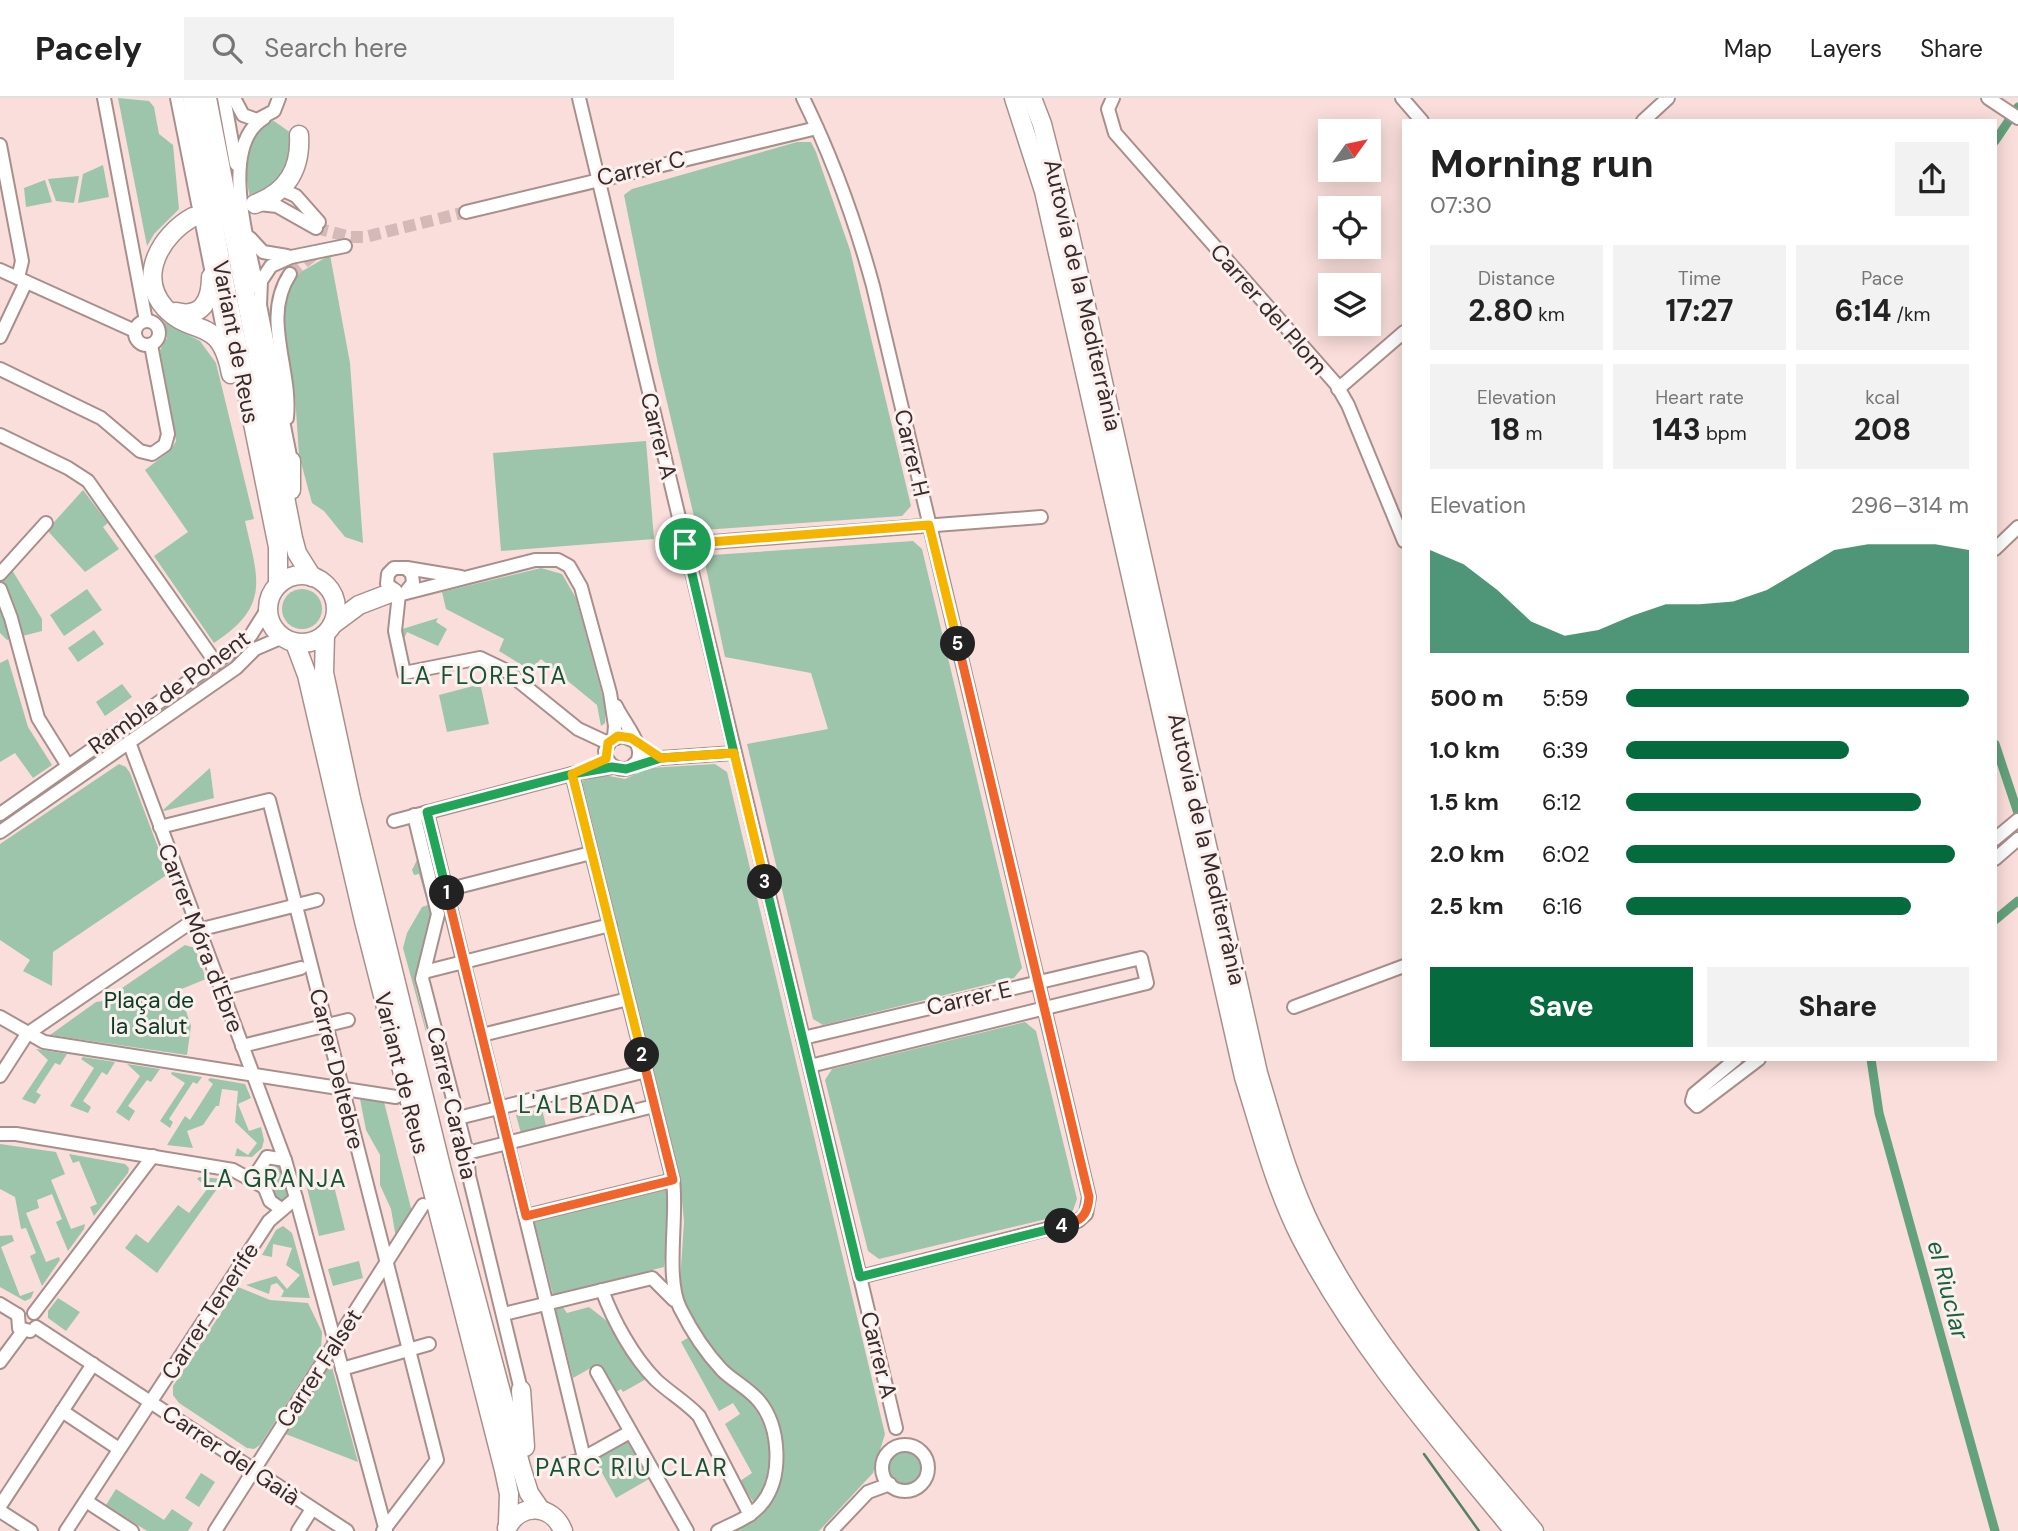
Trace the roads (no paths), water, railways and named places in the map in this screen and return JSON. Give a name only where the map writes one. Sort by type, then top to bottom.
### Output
[{"type":"highway","name":"Variant de Reus","points":[[192,98],[264,494],[278,547],[278,585],[268,608]]},
{"type":"highway","name":"Variant de Reus","points":[[207,98],[292,520]]},
{"type":"highway","name":"Autovia de la Mediterrània","points":[[1014,98],[1044,191],[1237,1050],[1273,1172],[1300,1236],[1355,1331],[1518,1524],[1534,1531]]},
{"type":"highway","name":"Autovia de la Mediterrània","points":[[1032,98],[1062,201],[1258,1073],[1287,1167],[1313,1230],[1366,1320],[1518,1524]]},
{"type":"highway","points":[[255,204],[281,189],[296,169],[299,135]]},
{"type":"highway","points":[[193,217],[171,232],[156,258],[154,285],[166,309],[209,332],[228,356],[264,494]]},
{"type":"highway","points":[[166,309],[186,315],[204,307],[209,299],[211,277]]},
{"type":"highway","points":[[291,461],[292,520],[297,553],[335,601],[316,674]]},
{"type":"highway","points":[[278,585],[294,576],[318,581],[358,596],[396,591]]},
{"type":"highway","points":[[289,640],[311,642],[359,605],[396,591]]},
{"type":"highway","points":[[268,608],[272,624],[289,640],[316,674]]},
{"type":"highway","points":[[305,722],[301,677],[316,674]]},
{"type":"highway","name":"Variant de Reus","points":[[316,674],[337,731],[512,1468]]},
{"type":"highway","name":"Variant de Reus","points":[[316,674],[361,908],[473,1359],[512,1468]]},
{"type":"highway","points":[[337,731],[344,736],[365,809]]},
{"type":"highway","points":[[424,1209],[473,1359]]},
{"type":"highway","points":[[521,1390],[523,1437],[536,1504]]},
{"type":"highway","points":[[512,1468],[536,1504],[554,1517],[562,1531]]},
{"type":"highway","points":[[506,1528],[512,1468]]},
{"type":"highway","points":[[506,1528],[523,1511],[536,1504]]},
{"type":"highway","points":[[1518,1524],[1544,1531]]},
{"type":"street","points":[[104,98],[146,321]]},
{"type":"street","points":[[177,98],[228,356]]},
{"type":"street","points":[[224,98],[291,461]]},
{"type":"street","points":[[234,98],[243,115],[250,119],[264,118]]},
{"type":"street","points":[[239,178],[242,146],[254,127],[274,111],[279,98]]},
{"type":"street","name":"Carrer A","points":[[579,98],[896,1428],[910,1446]]},
{"type":"street","name":"Carrer H","points":[[803,98],[855,219],[1089,1197],[1086,1214],[1078,1221],[860,1277]]},
{"type":"street","name":"Carrer del Plom","points":[[1113,98],[1108,109],[1115,133],[1338,389],[1348,405],[1402,536]]},
{"type":"street","points":[[1402,98],[1420,119]]},
{"type":"street","points":[[1645,119],[1668,98]]},
{"type":"street","points":[[1988,98],[2018,118]]},
{"type":"street","name":"Carrer C","points":[[466,212],[597,178],[817,128]]},
{"type":"street","points":[[0,145],[22,261],[22,280],[0,337]]},
{"type":"street","points":[[296,169],[301,201]]},
{"type":"street","points":[[255,204],[276,206],[317,225],[301,201],[288,190],[281,189]]},
{"type":"street","points":[[248,235],[263,252],[291,257]]},
{"type":"street","points":[[260,304],[262,276],[271,266],[291,257],[345,246]]},
{"type":"street","points":[[0,270],[135,331],[139,342],[151,345],[158,340],[160,332],[154,323],[146,321],[139,324],[135,331]]},
{"type":"street","points":[[285,432],[289,395],[276,312],[279,296],[290,274]]},
{"type":"street","points":[[1338,389],[1402,334]]},
{"type":"street","points":[[0,369],[100,418],[140,451],[152,454],[165,445],[168,434],[151,345]]},
{"type":"street","points":[[0,435],[68,468],[88,481],[216,663]]},
{"type":"street","points":[[685,544],[1041,517]]},
{"type":"street","points":[[0,574],[46,523]]},
{"type":"street","points":[[1997,547],[2018,527]]},
{"type":"street","points":[[396,591],[547,559],[569,566],[581,587],[610,693],[615,726],[609,752]]},
{"type":"street","points":[[465,577],[406,568],[391,570],[396,591],[395,631],[404,673],[480,658],[505,670],[609,752],[621,770],[661,758],[734,753]]},
{"type":"street","points":[[396,591],[414,583],[412,574],[406,568]]},
{"type":"street","points":[[0,589],[38,718],[71,783]]},
{"type":"street","name":"Rambla de Ponent","points":[[0,814],[216,663],[251,635],[268,608]]},
{"type":"street","name":"Rambla de Ponent","points":[[0,832],[236,668],[255,649],[289,640]]},
{"type":"street","points":[[610,693],[636,743],[639,755],[634,764]]},
{"type":"street","points":[[394,821],[572,774],[609,752],[627,736],[661,758]]},
{"type":"street","name":"Carrer Móra d'Ebre","points":[[129,742],[285,1160],[296,1198]]},
{"type":"street","points":[[572,774],[673,1180],[676,1212],[674,1292],[680,1308]]},
{"type":"street","name":"Carrer Deltebre","points":[[160,827],[269,800],[437,1460],[383,1530]]},
{"type":"street","points":[[421,813],[446,890],[584,1458]]},
{"type":"street","name":"Carrer Carabia","points":[[421,813],[438,914],[424,972],[424,986],[467,1153],[469,1176],[521,1390]]},
{"type":"street","points":[[1997,837],[2015,823]]},
{"type":"street","points":[[1997,857],[2017,840]]},
{"type":"street","points":[[446,890],[591,853]]},
{"type":"street","points":[[0,1076],[5,1056],[27,1034],[196,925],[317,900]]},
{"type":"street","points":[[424,972],[610,925]]},
{"type":"street","name":"Carrer E","points":[[803,1038],[1140,958],[1147,983],[810,1066]]},
{"type":"street","points":[[1294,1006],[1402,967]]},
{"type":"street","points":[[220,989],[301,968]]},
{"type":"street","points":[[482,1035],[628,999]]},
{"type":"street","points":[[0,1017],[44,1042],[253,1077],[396,1097]]},
{"type":"street","points":[[242,1046],[348,1020]]},
{"type":"street","points":[[1734,1061],[1694,1094],[1692,1101],[1698,1106],[1756,1061]]},
{"type":"street","points":[[458,1118],[646,1071]]},
{"type":"street","points":[[467,1153],[654,1106]]},
{"type":"street","points":[[0,1128],[16,1134]]},
{"type":"street","points":[[0,1134],[16,1134],[233,1170],[264,1187]]},
{"type":"street","points":[[274,1134],[258,1171],[270,1201],[283,1209],[305,1231]]},
{"type":"street","points":[[34,1313],[153,1156]]},
{"type":"street","points":[[233,1170],[264,1160],[285,1160]]},
{"type":"street","points":[[526,1216],[673,1180]]},
{"type":"street","points":[[296,1198],[383,1530]]},
{"type":"street","name":"Carrer Tenerife","points":[[66,1531],[269,1221],[296,1198]]},
{"type":"street","name":"Carrer Tenerife","points":[[269,1221],[270,1201]]},
{"type":"street","name":"Carrer Falset","points":[[215,1531],[386,1263],[424,1209]]},
{"type":"street","points":[[504,1314],[652,1278],[659,1282],[680,1308],[711,1357],[760,1402],[770,1420],[776,1446],[772,1487],[750,1515],[718,1531]]},
{"type":"street","points":[[602,1290],[609,1311],[645,1366],[656,1380],[686,1402],[699,1416],[750,1515]]},
{"type":"street","points":[[0,1304],[18,1315]]},
{"type":"street","points":[[0,1362],[38,1321],[34,1313],[26,1310],[18,1315]]},
{"type":"street","points":[[18,1315],[17,1325],[29,1329]]},
{"type":"street","name":"Carrer del Gaià","points":[[29,1329],[93,1364],[347,1531]]},
{"type":"street","points":[[342,1369],[429,1344]]},
{"type":"street","points":[[30,1531],[0,1509],[93,1364]]},
{"type":"street","points":[[597,1372],[687,1531]]},
{"type":"street","points":[[62,1411],[119,1449]]},
{"type":"street","name":"Carrer A","points":[[891,1450],[896,1428]]},
{"type":"street","points":[[562,1465],[584,1458],[630,1432]]},
{"type":"street","points":[[910,1446],[923,1454],[927,1461],[924,1481],[907,1491],[890,1484],[883,1470],[886,1455],[891,1450],[910,1446]]},
{"type":"street","points":[[831,1531],[868,1492],[890,1484]]},
{"type":"street","points":[[86,1500],[132,1531]]},
{"type":"street","points":[[298,1531],[312,1509]]},
{"type":"waterway","name":"el Riuclar","points":[[1997,138],[2018,107]]},
{"type":"waterway","name":"el Riuclar","points":[[1997,750],[2018,813]]},
{"type":"waterway","name":"el Riuclar","points":[[1997,918],[2018,901]]},
{"type":"waterway","name":"el Riuclar","points":[[1871,1061],[1879,1113],[1995,1531]]},
{"type":"waterway","points":[[1424,1454],[1479,1531]]},
{"type":"tunnel","points":[[316,228],[351,237],[365,237],[466,212]]},
{"type":"tunnel","points":[[290,274],[317,252]]},
{"type":"district","name":"LA FLORESTA","points":[[484,676]]},
{"type":"district","name":"L'ALBADA","points":[[578,1105]]},
{"type":"district","name":"LA GRANJA","points":[[275,1179]]},
{"type":"district","name":"PARC RIU CLAR","points":[[632,1468]]},
{"type":"park label","name":"Plaça de la Salut","points":[[149,1013]]}]
